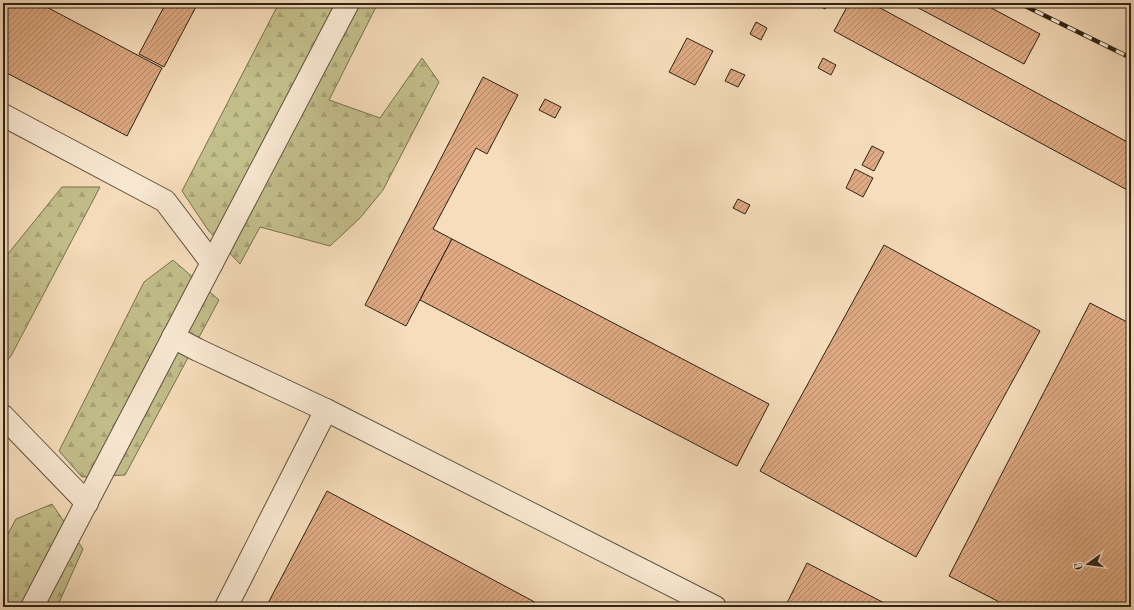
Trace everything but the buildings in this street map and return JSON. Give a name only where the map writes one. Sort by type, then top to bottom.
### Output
[{"type":"street","points":[[32,607],[348,3]]},
{"type":"street","points":[[3,115],[164,201],[212,263]]},
{"type":"street","points":[[173,337],[326,410],[715,607]]},
{"type":"street","points":[[226,607],[326,410]]},
{"type":"street","points":[[3,416],[87,503]]},
{"type":"green space","points":[[279,3],[378,3],[329,100],[380,118],[422,58],[439,82],[383,190],[360,218],[330,246],[260,227],[240,264],[208,230],[182,191]]},
{"type":"green space","points":[[62,187],[100,187],[11,356],[3,365],[3,260]]},
{"type":"green space","points":[[173,260],[219,300],[125,475],[82,477],[59,451],[144,282]]},
{"type":"green space","points":[[52,504],[83,549],[57,607],[3,607],[3,543],[16,519]]},
{"type":"railway","points":[[1019,3],[1131,58]]}]
